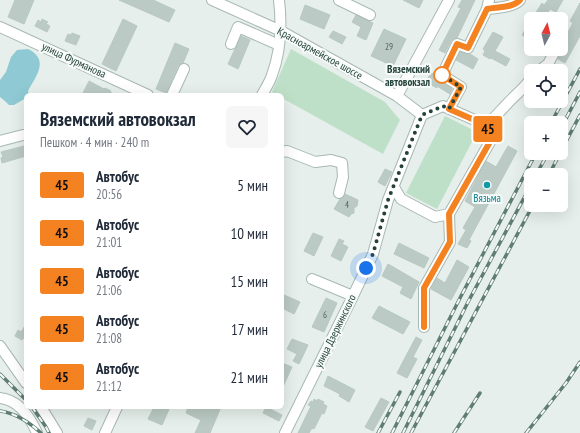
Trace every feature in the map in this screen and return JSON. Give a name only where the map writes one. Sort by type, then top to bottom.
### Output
[{"type":"street","name":"Красноармейское шоссе","points":[[212,0],[281,31],[397,96],[422,115]]},
{"type":"street","points":[[263,93],[272,76],[279,51],[281,17],[279,0]]},
{"type":"street","points":[[338,0],[370,15]]},
{"type":"street","points":[[397,96],[450,0]]},
{"type":"street","points":[[449,109],[461,87],[442,75],[457,44],[468,48],[488,4],[503,7],[517,3],[520,0]]},
{"type":"street","name":"улица Фурманова","points":[[0,26],[144,93]]},
{"type":"street","points":[[231,44],[238,28],[280,45]]},
{"type":"street","points":[[173,93],[184,69]]},
{"type":"street","points":[[486,125],[495,118],[506,104],[524,87]]},
{"type":"street","points":[[422,115],[443,106],[486,125],[491,140],[449,214],[450,242],[424,288],[424,327]]},
{"type":"street","name":"улица Дзержинского","points":[[285,433],[373,254],[388,200],[422,115]]},
{"type":"street","points":[[0,141],[23,135]]},
{"type":"street","points":[[284,152],[287,151],[315,162],[330,160],[342,163],[343,177],[339,193]]},
{"type":"street","points":[[394,187],[401,199],[435,217],[449,214]]},
{"type":"street","points":[[312,279],[353,296]]},
{"type":"street","points":[[0,346],[23,378]]},
{"type":"street","points":[[0,398],[15,403],[26,415],[37,433]]},
{"type":"street","points":[[42,409],[57,433]]},
{"type":"street","points":[[105,433],[116,409]]},
{"type":"green space","points":[[291,49],[385,102],[400,120],[383,154],[284,99],[284,93],[272,92]]},
{"type":"green space","points":[[445,116],[477,132],[437,209],[406,193]]},
{"type":"water","points":[[28,49],[35,53],[40,63],[28,93],[24,93],[24,99],[14,105],[9,105],[0,97],[0,80],[6,72],[11,57],[17,50]]},
{"type":"building","points":[[15,0],[34,0],[24,24],[8,17]]},
{"type":"building","points":[[119,0],[153,0],[175,10],[169,22]]},
{"type":"building","points":[[403,0],[423,0],[419,8]]},
{"type":"building","points":[[462,0],[475,0],[457,38],[451,41],[445,53],[439,50],[461,8],[458,7]]},
{"type":"building","points":[[548,0],[563,0],[556,12],[550,9],[548,12],[536,12],[542,3],[544,5]]},
{"type":"building","points":[[580,3],[580,36],[565,63],[558,59],[559,56],[568,56],[568,32],[573,23],[570,21]]},
{"type":"building","points":[[305,5],[330,15],[324,29],[300,19]]},
{"type":"building","points":[[356,15],[373,23],[366,40],[357,36],[361,27],[352,22]]},
{"type":"building","points":[[42,19],[48,22],[46,24],[50,26],[47,32],[35,26],[38,20],[41,22]]},
{"type":"building","points":[[123,19],[137,26],[116,71],[102,64]]},
{"type":"building","points":[[384,29],[406,39],[393,66],[371,56]]},
{"type":"building","points":[[333,31],[346,37],[342,44],[329,37]]},
{"type":"building","points":[[493,32],[503,37],[495,51],[510,59],[506,66],[483,55],[485,51],[483,49]]},
{"type":"building","points":[[72,33],[80,36],[76,45],[65,41],[68,34],[71,35]]},
{"type":"building","points":[[241,36],[250,40],[238,69],[228,64]]},
{"type":"building","points":[[175,43],[189,49],[183,63],[178,66],[166,93],[156,89]]},
{"type":"building","points":[[460,52],[470,54],[478,59],[473,69],[456,60]]},
{"type":"building","points":[[431,73],[436,75],[436,78],[452,89],[450,94],[437,86],[437,88],[426,82]]},
{"type":"building","points":[[89,81],[111,91],[110,92],[112,93],[83,93]]},
{"type":"building","points":[[24,146],[24,157],[2,163],[1,158],[3,157],[1,152]]},
{"type":"building","name":"Вязьма","points":[[508,146],[517,151],[469,240],[471,241],[467,248],[458,244],[466,230],[463,228],[475,207],[465,201],[486,161],[496,167]]},
{"type":"building","points":[[385,169],[392,172],[385,186],[378,182]]},
{"type":"building","points":[[345,194],[358,200],[357,206],[354,208],[354,213],[349,217],[334,209]]},
{"type":"building","points":[[313,233],[323,237],[314,256],[304,251]]},
{"type":"building","points":[[339,239],[344,241],[342,244],[348,247],[341,261],[331,256]]},
{"type":"building","points":[[399,243],[429,258],[424,268],[394,254]]},
{"type":"building","points":[[457,260],[469,267],[451,300],[431,289],[437,278],[445,283]]},
{"type":"building","points":[[388,264],[419,282],[411,299],[400,293],[403,287],[382,276]]},
{"type":"building","points":[[284,295],[300,302],[294,314],[284,309]]},
{"type":"building","points":[[326,298],[337,303],[324,332],[312,327]]},
{"type":"building","points":[[379,306],[410,322],[403,334],[372,318]]},
{"type":"building","points":[[24,327],[24,339],[22,340],[15,336],[18,330],[21,332]]},
{"type":"building","points":[[416,337],[422,340],[413,357],[417,359],[407,378],[397,373]]},
{"type":"building","points":[[292,339],[308,345],[299,364],[293,361],[297,354],[287,349]]},
{"type":"building","points":[[284,364],[292,367],[284,385]]},
{"type":"building","points":[[328,376],[355,390],[349,402],[339,396],[340,394],[324,386]]},
{"type":"building","points":[[381,398],[389,402],[373,431],[365,427]]},
{"type":"building","points":[[314,399],[324,402],[323,404],[327,406],[324,414],[322,413],[314,429],[312,428],[309,433],[298,433],[311,406],[308,405],[311,401],[313,402]]},
{"type":"building","points":[[153,409],[169,409],[162,425],[148,419]]},
{"type":"building","points":[[187,409],[220,409],[210,433],[195,433],[201,420],[186,413]]},
{"type":"building","points":[[265,409],[270,409],[282,415],[279,421],[263,413]]},
{"type":"building","points":[[88,418],[96,421],[92,430],[84,426]]},
{"type":"railway","points":[[555,116],[580,69]]},
{"type":"railway","points":[[567,116],[580,92]]},
{"type":"railway","points":[[568,138],[580,115]]},
{"type":"railway","points":[[392,433],[460,298],[532,160]]},
{"type":"railway","points":[[540,168],[544,160]]},
{"type":"railway","points":[[552,168],[556,160]]},
{"type":"railway","points":[[403,433],[468,302],[524,198]]},
{"type":"railway","points":[[411,433],[529,212]]},
{"type":"railway","points":[[526,433],[566,383],[580,362]]},
{"type":"railway","points":[[0,374],[24,398]]},
{"type":"railway","points":[[378,433],[400,392]]},
{"type":"railway","points":[[454,433],[480,393]]},
{"type":"railway","points":[[33,409],[49,433]]},
{"type":"railway","points":[[0,411],[22,419],[41,433]]},
{"type":"bus line","name":"45","points":[[424,327],[424,288],[450,242],[449,214],[491,140],[486,125],[449,109],[461,87],[442,75],[457,44],[468,48],[487,9],[503,7],[517,3],[520,0]]},
{"type":"place","name":"Вяземский автовокзал","points":[[442,75]]},
{"type":"place","name":"Вязьма","points":[[487,185]]},
{"type":"route","points":[[366,268],[373,254],[388,200],[422,115],[443,106],[449,109],[461,87],[442,75]]}]
